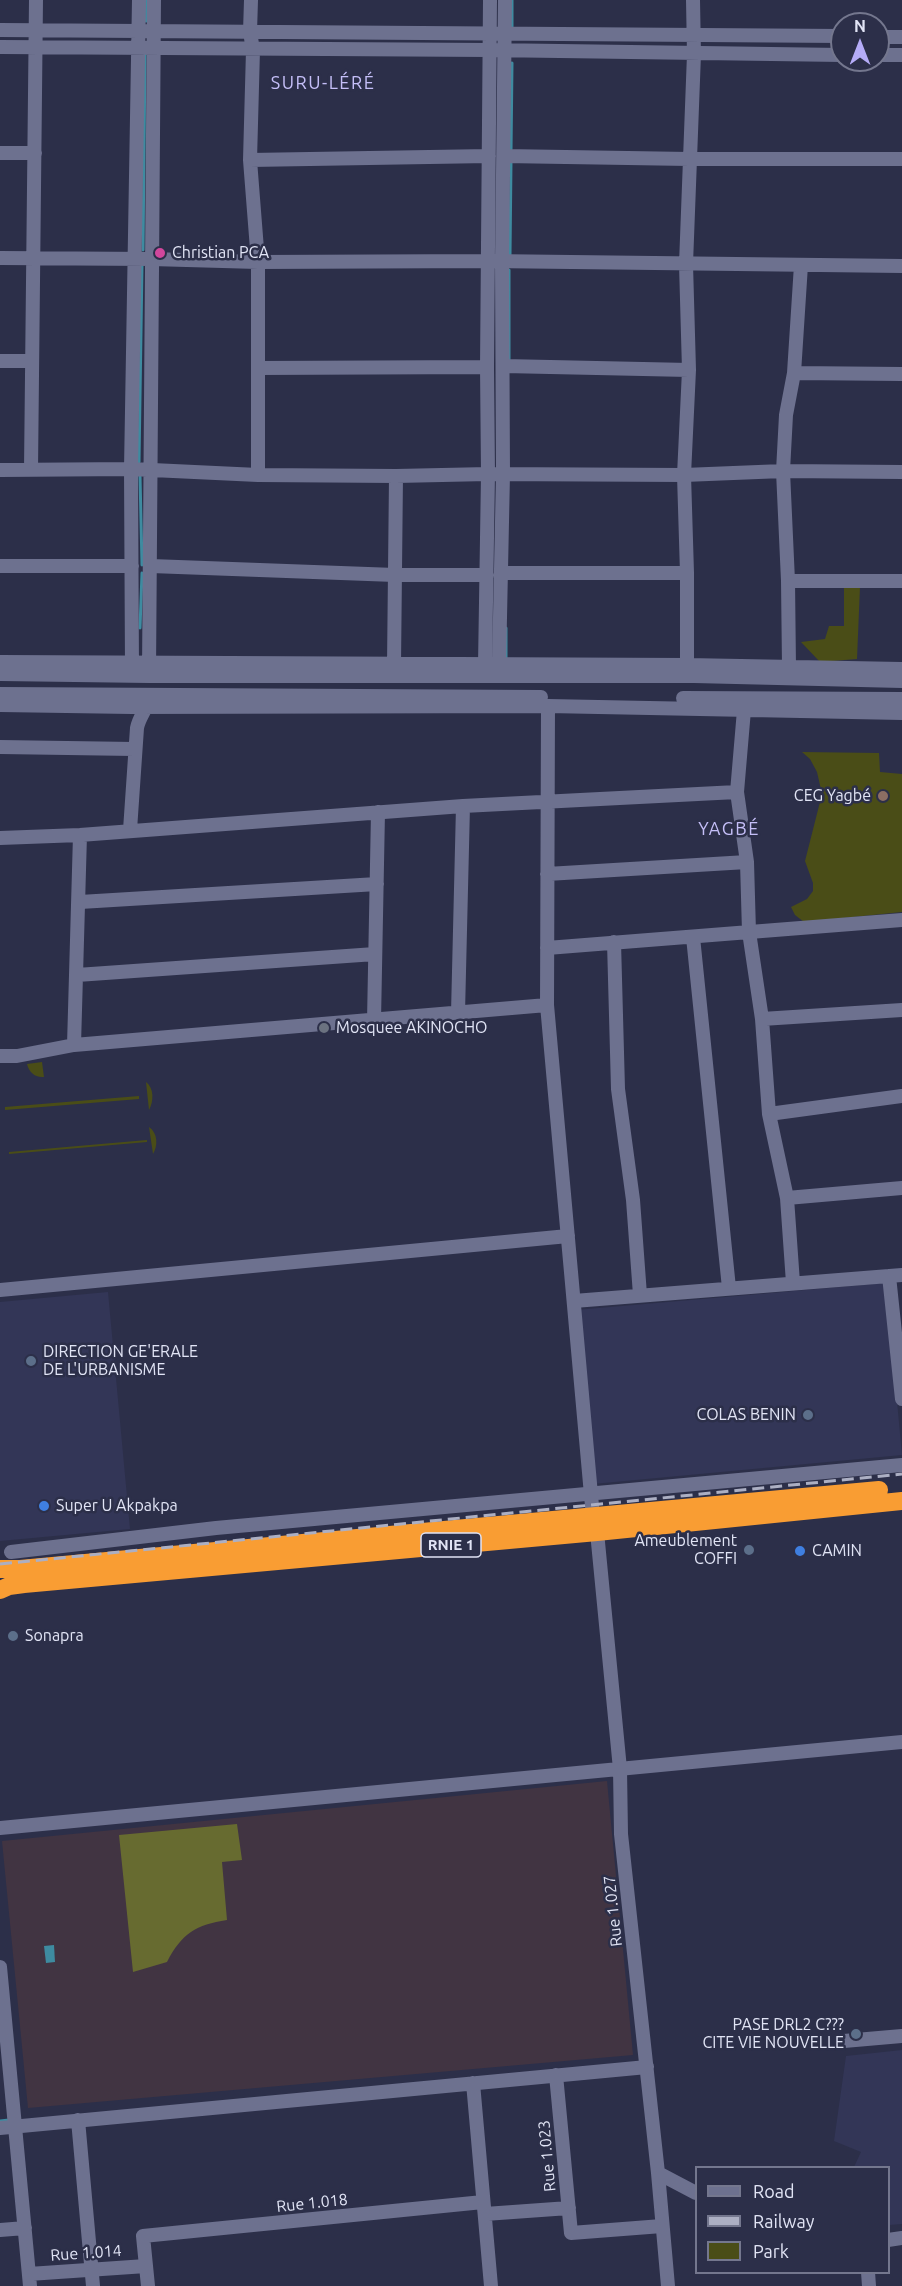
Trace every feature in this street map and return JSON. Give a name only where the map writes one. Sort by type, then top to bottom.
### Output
[{"type":"highway","name":"RNIE 1","points":[[0,1590],[24,1584],[595,1524],[902,1488]]},
{"type":"highway","name":"RNIE 1","points":[[0,1569],[902,1501]]},
{"type":"street","points":[[31,470],[36,0]]},
{"type":"street","points":[[139,0],[131,469],[132,670],[140,705]]},
{"type":"street","points":[[130,830],[134,749],[140,705],[149,670],[154,0]]},
{"type":"street","points":[[251,0],[250,32],[253,50],[250,160],[258,262],[258,475]]},
{"type":"street","points":[[490,0],[489,156],[504,366],[502,573],[492,665]]},
{"type":"street","points":[[492,665],[487,575],[487,366],[504,156],[505,0]]},
{"type":"street","points":[[687,664],[684,475],[688,370],[686,264],[694,54],[693,0]]},
{"type":"street","points":[[0,30],[830,36]]},
{"type":"street","points":[[0,48],[504,50],[830,55]]},
{"type":"street","points":[[0,153],[35,153]]},
{"type":"street","points":[[250,160],[489,156]]},
{"type":"street","points":[[504,156],[902,159]]},
{"type":"street","points":[[0,258],[902,266]]},
{"type":"street","points":[[789,667],[783,471],[786,415],[794,373],[801,265]]},
{"type":"street","points":[[0,361],[32,361]]},
{"type":"street","points":[[258,368],[487,366]]},
{"type":"street","points":[[504,366],[688,370]]},
{"type":"street","points":[[794,373],[902,374]]},
{"type":"street","points":[[0,470],[131,469],[258,475],[396,476],[684,475],[783,471],[902,472]]},
{"type":"street","points":[[394,665],[396,476]]},
{"type":"street","points":[[0,566],[132,566]]},
{"type":"street","points":[[151,566],[395,575],[487,575]]},
{"type":"street","points":[[502,573],[687,573]]},
{"type":"street","points":[[788,581],[902,581]]},
{"type":"street","points":[[0,662],[132,670]]},
{"type":"street","points":[[149,670],[302,662],[394,665],[687,664],[902,669]]},
{"type":"street","points":[[0,674],[149,670],[694,676],[902,681]]},
{"type":"street","points":[[0,694],[140,705],[902,699]]},
{"type":"street","points":[[0,705],[548,706],[902,712]]},
{"type":"street","name":"Rue 1.027","points":[[548,706],[546,1005],[591,1494],[620,1769],[621,1834],[668,2286]]},
{"type":"street","points":[[744,710],[737,792],[747,862],[749,932],[762,1019],[769,1114],[787,1198],[793,1283]]},
{"type":"street","points":[[0,747],[134,749]]},
{"type":"street","points":[[0,838],[80,835],[463,806],[737,792]]},
{"type":"street","points":[[458,1013],[463,806]]},
{"type":"street","points":[[374,1021],[378,812]]},
{"type":"street","points":[[74,1046],[80,902],[80,835]]},
{"type":"street","points":[[547,874],[747,862]]},
{"type":"street","points":[[80,902],[377,884]]},
{"type":"street","points":[[547,948],[902,920]]},
{"type":"street","points":[[693,937],[729,1288]]},
{"type":"street","points":[[614,942],[618,1089],[633,1200],[640,1295]]},
{"type":"street","points":[[77,975],[375,954]]},
{"type":"street","points":[[0,1056],[17,1056],[74,1046],[546,1005]]},
{"type":"street","points":[[762,1019],[902,1010]]},
{"type":"street","points":[[769,1114],[902,1096]]},
{"type":"street","points":[[787,1198],[902,1188]]},
{"type":"street","points":[[0,1290],[568,1236]]},
{"type":"street","points":[[573,1300],[895,1275],[902,1399]]},
{"type":"street","points":[[11,1552],[228,1527],[902,1465]]},
{"type":"street","points":[[0,1828],[902,1742]]},
{"type":"street","points":[[0,1967],[29,2280]]},
{"type":"street","points":[[844,2041],[902,2036]]},
{"type":"street","points":[[0,2128],[647,2067]]},
{"type":"street","name":"Rue 1.023","points":[[556,2075],[571,2233],[662,2226]]},
{"type":"street","points":[[473,2083],[491,2286]]},
{"type":"street","points":[[78,2120],[93,2286]]},
{"type":"street","points":[[658,2173],[695,2192]]},
{"type":"street","name":"Rue 1.018","points":[[146,2266],[143,2236],[484,2208],[569,2208]]},
{"type":"street","points":[[0,2230],[25,2228]]},
{"type":"street","points":[[146,2266],[148,2286]]},
{"type":"street","name":"Rue 1.014","points":[[29,2280],[91,2268],[146,2266]]},
{"type":"shaded area","points":[[886,1283],[902,1455],[593,1484],[576,1310]]},
{"type":"shaded area","points":[[108,1292],[130,1529],[0,1541],[0,1302]]},
{"type":"shaded area","points":[[607,1781],[633,2055],[28,2108],[2,1841]]},
{"type":"shaded area","points":[[54,1945],[55,1962],[46,1963],[44,1946]]},
{"type":"shaded area","points":[[902,2050],[902,2224],[890,2225],[890,2166],[854,2166],[861,2152],[834,2141],[846,2056]]},
{"type":"green space","points":[[844,587],[860,587],[857,659],[820,662],[801,642],[825,639],[829,626],[844,626]]},
{"type":"green space","points":[[802,752],[879,753],[880,772],[902,774],[902,912],[804,922],[795,915],[791,907],[807,899],[813,891],[813,883],[805,861],[822,794],[817,772],[810,759]]},
{"type":"green space","points":[[42,1062],[44,1077],[38,1077],[29,1070],[27,1064]]},
{"type":"green space","points":[[146,1082],[151,1088],[152,1095],[149,1110]]},
{"type":"green space","points":[[139,1096],[139,1099],[5,1110],[5,1107]]},
{"type":"green space","points":[[149,1127],[156,1140],[153,1154]]},
{"type":"green space","points":[[147,1140],[147,1142],[9,1154],[9,1152]]},
{"type":"green space","points":[[237,1824],[242,1860],[222,1862],[227,1920],[191,1932],[178,1944],[167,1962],[133,1972],[119,1835]]},
{"type":"waterway","points":[[146,0],[146,21]]},
{"type":"waterway","points":[[512,0],[512,27]]},
{"type":"waterway","points":[[143,250],[145,54]]},
{"type":"waterway","points":[[511,151],[512,63]]},
{"type":"waterway","points":[[510,255],[511,161]]},
{"type":"waterway","points":[[139,462],[142,265]]},
{"type":"waterway","points":[[509,270],[509,361]]},
{"type":"waterway","points":[[140,476],[142,565]]},
{"type":"waterway","points":[[140,628],[142,573]]},
{"type":"waterway","points":[[506,628],[506,661]]},
{"type":"waterway","points":[[0,2121],[9,2120]]},
{"type":"railway","points":[[0,1564],[902,1474]]},
{"type":"place","name":"Christian PCA","points":[[160,253]]},
{"type":"place","name":"CEG Yagbé","points":[[883,796]]},
{"type":"place","name":"Mosquee AKINOCHO","points":[[324,1028]]},
{"type":"place","name":"DIRECTION GE'ERALE DE L'URBANISME","points":[[31,1361]]},
{"type":"place","name":"COLAS BENIN","points":[[808,1415]]},
{"type":"place","name":"Super U Akpakpa","points":[[44,1506]]},
{"type":"place","name":"Ameublement COFFI","points":[[749,1550]]},
{"type":"place","name":"CAMIN","points":[[800,1551]]},
{"type":"place","name":"Sonapra","points":[[13,1636]]},
{"type":"place","name":"PASE DRL2 C??? CITE VIE NOUVELLE","points":[[856,2034]]},
{"type":"district","name":"SURU-LÉRÉ","points":[[323,83]]},
{"type":"district","name":"YAGBÉ","points":[[729,829]]}]
